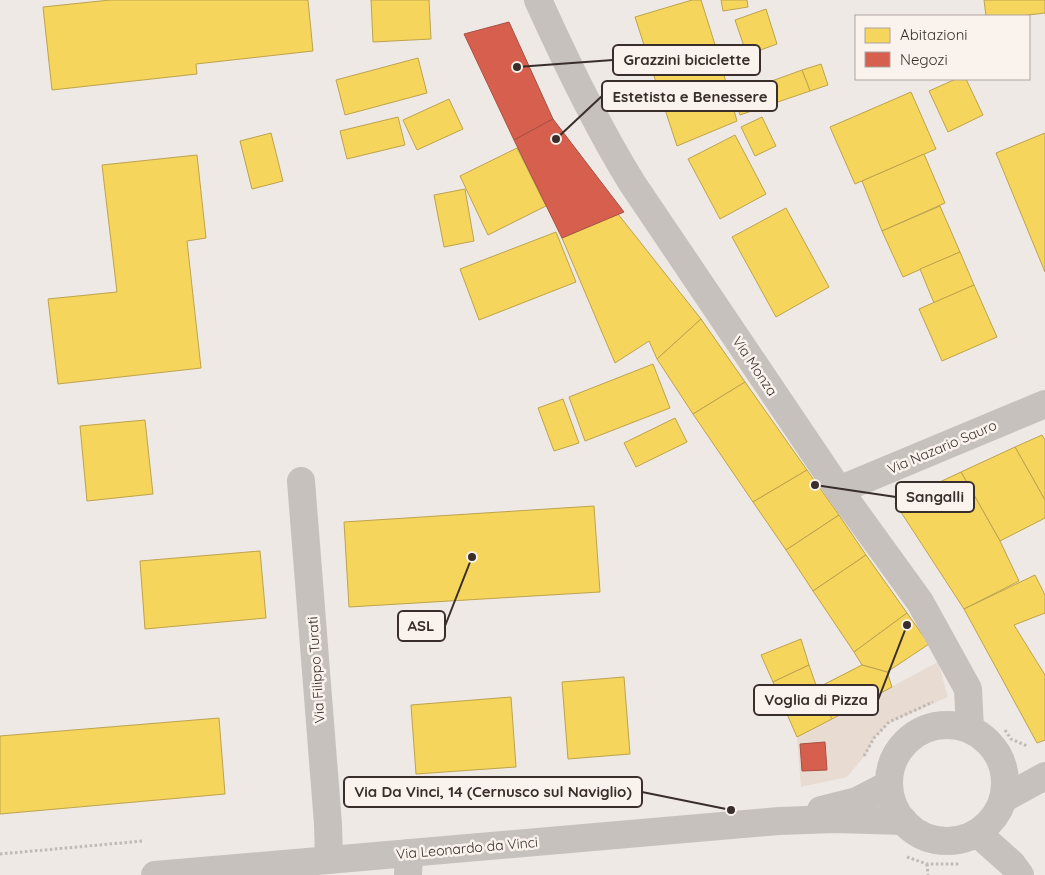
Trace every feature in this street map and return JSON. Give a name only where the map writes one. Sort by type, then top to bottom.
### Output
[{"type":"street","name":"Via Monza","points":[[538,0],[579,86],[620,163],[839,490],[920,602],[968,689],[970,729]]},
{"type":"street","name":"Via Nazario Sauro","points":[[839,490],[1045,404]]},
{"type":"street","name":"Via Filippo Turati","points":[[301,481],[328,824],[329,860]]},
{"type":"street","points":[[949,724],[970,729],[986,739],[1002,763],[1005,779],[1003,799],[994,818],[977,833],[965,839],[946,842],[928,839],[910,829],[895,809],[890,796],[888,784],[891,765],[902,745],[916,734],[934,726],[949,724]]},
{"type":"street","points":[[1002,763],[1025,767],[1045,767]]},
{"type":"street","points":[[1003,799],[1045,776]]},
{"type":"street","name":"Via Leonardo da Vinci","points":[[779,821],[857,801],[888,784]]},
{"type":"street","name":"Via Leonardo da Vinci","points":[[155,875],[329,860],[408,864],[779,821],[835,819],[904,821]]},
{"type":"street","points":[[977,833],[1012,864],[1020,875]]},
{"type":"path","points":[[927,864],[928,875]]},
{"type":"shaded area","points":[[938,662],[948,697],[889,723],[874,738],[867,753],[847,777],[801,787],[797,737]]},
{"type":"building: Abitazioni","points":[[110,0],[308,0],[313,51],[196,64],[197,74],[52,90],[43,7]]},
{"type":"building: Abitazioni","points":[[371,0],[429,0],[431,39],[373,42]]},
{"type":"building: Abitazioni","points":[[692,0],[701,0],[718,54],[653,73],[635,17]]},
{"type":"building: Abitazioni","points":[[721,0],[747,0],[748,7],[723,11]]},
{"type":"building: Abitazioni","points":[[984,0],[1045,0],[1045,13],[986,15]]},
{"type":"building: Abitazioni","points":[[766,9],[777,44],[747,55],[735,20]]},
{"type":"building: Abitazioni","points":[[718,54],[737,121],[677,146],[653,73]]},
{"type":"building: Abitazioni","points":[[418,58],[427,93],[345,115],[336,80]]},
{"type":"building: Abitazioni","points":[[821,64],[828,85],[810,91],[802,70]]},
{"type":"building: Abitazioni","points":[[802,70],[810,91],[740,115],[733,95]]},
{"type":"building: Abitazioni","points":[[954,80],[966,80],[983,115],[948,132],[929,91]]},
{"type":"building: Abitazioni","points":[[911,92],[936,149],[855,184],[830,127]]},
{"type":"building: Abitazioni","points":[[449,99],[463,129],[417,150],[403,120]]},
{"type":"building: Abitazioni","points":[[398,117],[405,145],[347,159],[340,131]]},
{"type":"building: Abitazioni","points":[[762,117],[776,146],[755,156],[741,127]]},
{"type":"building: Abitazioni","points":[[271,133],[283,181],[252,189],[240,141]]},
{"type":"building: Abitazioni","points":[[1045,133],[1045,272],[996,153]]},
{"type":"building: Abitazioni","points":[[735,135],[766,194],[720,219],[688,159]]},
{"type":"building: Abitazioni","points":[[517,148],[546,206],[488,235],[460,176]]},
{"type":"building: Abitazioni","points":[[924,154],[945,203],[882,231],[862,181]]},
{"type":"building: Abitazioni","points":[[197,155],[206,238],[187,241],[201,368],[58,384],[48,299],[117,292],[102,165]]},
{"type":"building: Abitazioni","points":[[465,189],[474,241],[444,247],[434,195]]},
{"type":"building: Abitazioni","points":[[940,206],[960,252],[903,277],[882,231]]},
{"type":"building: Abitazioni","points":[[786,208],[829,287],[776,317],[732,237]]},
{"type":"building: Abitazioni","points":[[618,214],[701,319],[657,359],[649,341],[615,363],[562,238]]},
{"type":"building: Abitazioni","points":[[556,232],[576,282],[479,320],[460,269]]},
{"type":"building: Abitazioni","points":[[960,252],[974,285],[934,303],[920,269]]},
{"type":"building: Abitazioni","points":[[974,285],[997,337],[942,361],[919,309]]},
{"type":"building: Abitazioni","points":[[701,319],[745,382],[693,414],[657,359]]},
{"type":"building: Abitazioni","points":[[653,364],[670,408],[585,441],[569,397]]},
{"type":"building: Abitazioni","points":[[745,382],[807,470],[753,502],[693,414]]},
{"type":"building: Abitazioni","points":[[563,399],[579,443],[554,451],[538,408]]},
{"type":"building: Abitazioni","points":[[675,418],[687,442],[636,467],[624,443]]},
{"type":"building: Abitazioni","points":[[145,420],[153,494],[87,501],[80,426]]},
{"type":"building: Abitazioni","points":[[1042,435],[1045,440],[1045,500],[1015,447]]},
{"type":"building: Abitazioni","points":[[1015,447],[1045,500],[1045,518],[1000,541],[961,472]]},
{"type":"building: Abitazioni","points":[[807,470],[839,515],[786,550],[753,502]]},
{"type":"building: Abitazioni","points":[[961,472],[1000,541],[1019,581],[964,609],[895,503]]},
{"type":"building: Abitazioni","points":[[594,506],[600,592],[349,607],[344,522]]},
{"type":"building: Abitazioni","points":[[839,515],[866,555],[813,591],[786,550]]},
{"type":"building: Abitazioni","points":[[260,551],[266,618],[145,629],[140,561]]},
{"type":"building: Abitazioni","points":[[866,555],[907,613],[854,652],[813,591]]},
{"type":"building: Abitazioni","points":[[1035,575],[1045,595],[1045,613],[1014,625],[1045,675],[1045,740],[1037,743],[964,609]]},
{"type":"building: Abitazioni","points":[[907,613],[929,644],[887,672],[862,665],[854,652]]},
{"type":"building: Abitazioni","points":[[801,639],[809,665],[773,682],[761,655]]},
{"type":"building: Abitazioni","points":[[809,665],[817,688],[832,719],[797,737],[773,682]]},
{"type":"building: Abitazioni","points":[[862,665],[887,672],[892,687],[832,719],[817,688]]},
{"type":"building: Abitazioni","points":[[624,677],[630,754],[568,759],[562,682]]},
{"type":"building: Abitazioni","points":[[511,697],[516,767],[416,774],[411,705]]},
{"type":"building: Abitazioni","points":[[219,718],[225,794],[0,814],[0,736]]},
{"type":"building: Negozi","points":[[509,22],[553,119],[514,140],[464,34]]},
{"type":"building: Negozi","points":[[553,119],[624,212],[562,238],[514,140]]},
{"type":"building: Negozi","points":[[825,742],[827,770],[802,771],[800,744]]},
{"type":"place","name":"Grazzini biciclette","points":[[517,67]]},
{"type":"place","name":"Estetista e Benessere","points":[[556,139]]},
{"type":"place","name":"Sangalli","points":[[815,485]]},
{"type":"place","name":"ASL","points":[[472,557]]},
{"type":"place","name":"Voglia di Pizza","points":[[907,625]]},
{"type":"place","name":"Via Da Vinci, 14 (Cernusco sul Naviglio)","points":[[731,810]]}]
